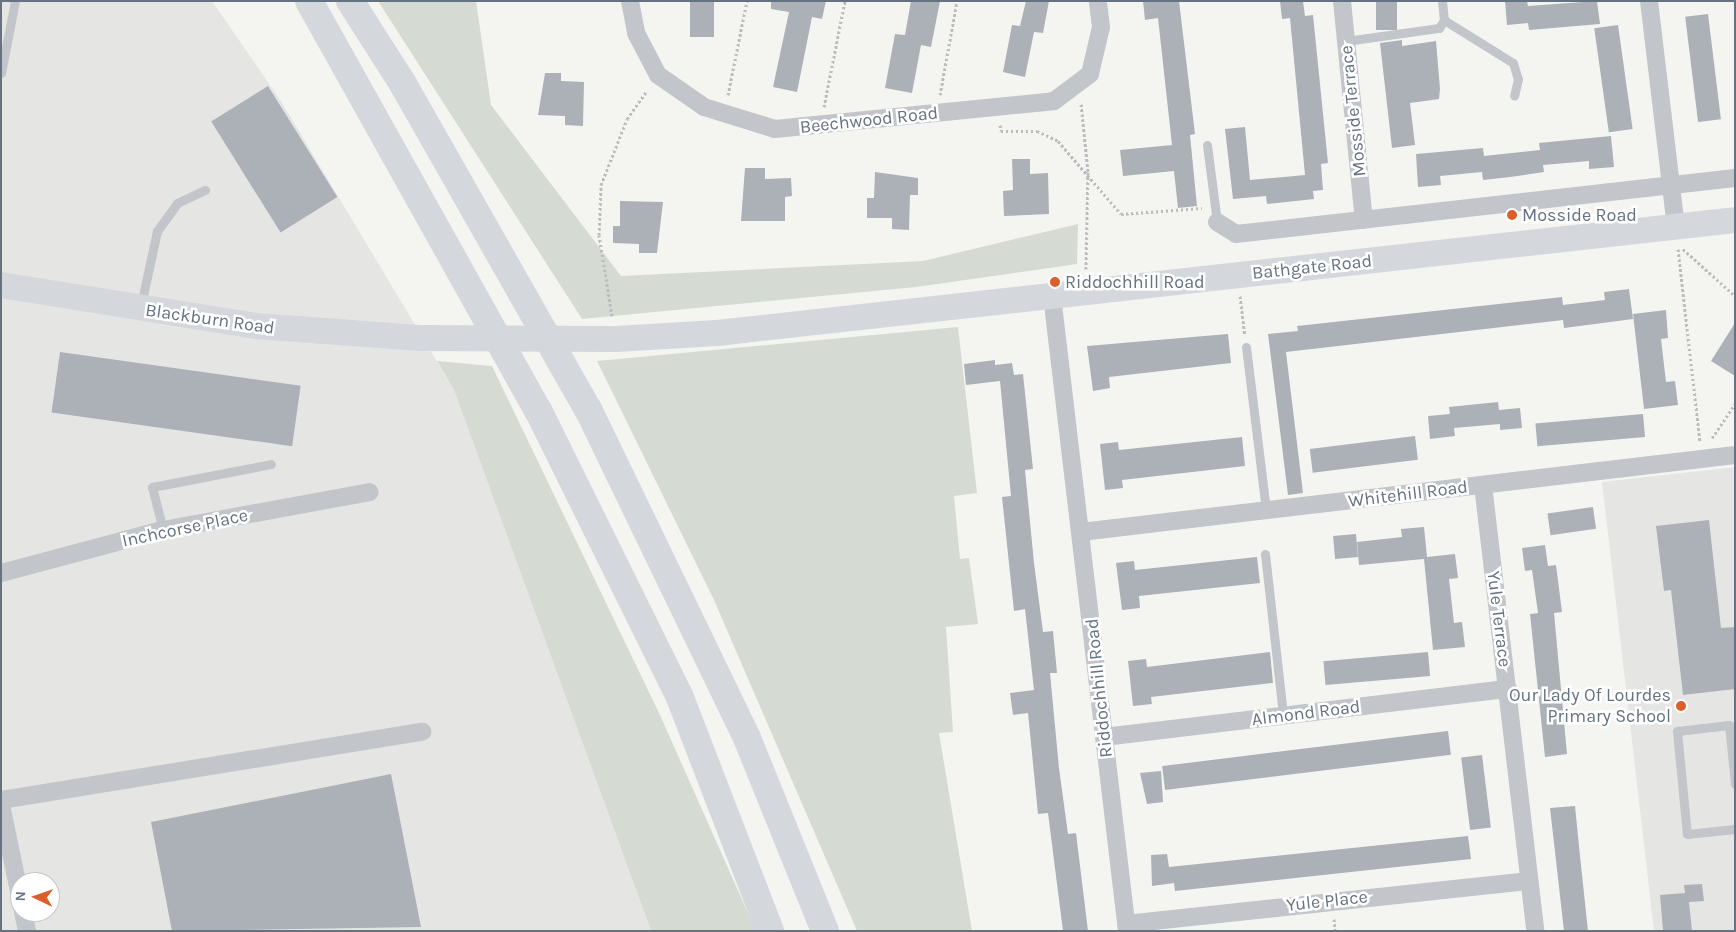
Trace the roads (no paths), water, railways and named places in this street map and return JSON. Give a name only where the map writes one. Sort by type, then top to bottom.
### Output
[{"type":"highway","points":[[308,1],[547,428],[679,695],[770,931]]},
{"type":"highway","points":[[350,1],[403,84],[588,409],[747,738],[825,931]]},
{"type":"main road","name":"Bathgate Road","points":[[616,339],[888,315],[1735,220]]},
{"type":"main road","name":"Blackburn Road","points":[[1,285],[140,310],[256,326],[420,338],[616,339]]},
{"type":"street","name":"Beechwood Road","points":[[630,1],[636,33],[658,75],[704,107],[775,129],[1054,100],[1090,74],[1101,27],[1098,1]]},
{"type":"street","name":"Mosside Terrace","points":[[1342,1],[1364,220]]},
{"type":"street","points":[[1649,1],[1676,226]]},
{"type":"street","points":[[1216,215],[1236,234],[1670,187],[1735,178]]},
{"type":"street","name":"Riddochhill Road","points":[[1052,296],[1127,928]]},
{"type":"street","name":"Whitehill Road","points":[[1081,532],[1735,455]]},
{"type":"street","name":"Yule Terrace","points":[[1483,485],[1535,931]]},
{"type":"street","name":"Inchcorse Place","points":[[1,573],[163,530],[370,492]]},
{"type":"street","name":"Almond Road","points":[[1104,736],[1508,689]]},
{"type":"street","points":[[1,800],[423,732]]},
{"type":"street","points":[[1,805],[15,872]]},
{"type":"street","name":"Yule Place","points":[[1127,928],[1528,881]]},
{"type":"lane","points":[[1,73],[15,1]]},
{"type":"lane","points":[[1346,41],[1439,28],[1444,20],[1442,1]]},
{"type":"lane","points":[[1444,20],[1513,63],[1518,79],[1514,96]]},
{"type":"lane","points":[[1207,145],[1216,215]]},
{"type":"lane","points":[[140,310],[157,231],[177,203],[205,190]]},
{"type":"lane","points":[[1246,346],[1266,510]]},
{"type":"lane","points":[[163,530],[152,487],[272,464]]},
{"type":"lane","points":[[1265,554],[1284,715]]},
{"type":"lane","points":[[1735,784],[1729,725],[1678,731],[1687,834],[1735,829]]},
{"type":"place","name":"Mosside Road","points":[[1512,215]]},
{"type":"place","name":"Riddochhill Road","points":[[1055,282]]},
{"type":"place","name":"Our Lady Of Lourdes Primary School","points":[[1681,706]]}]
